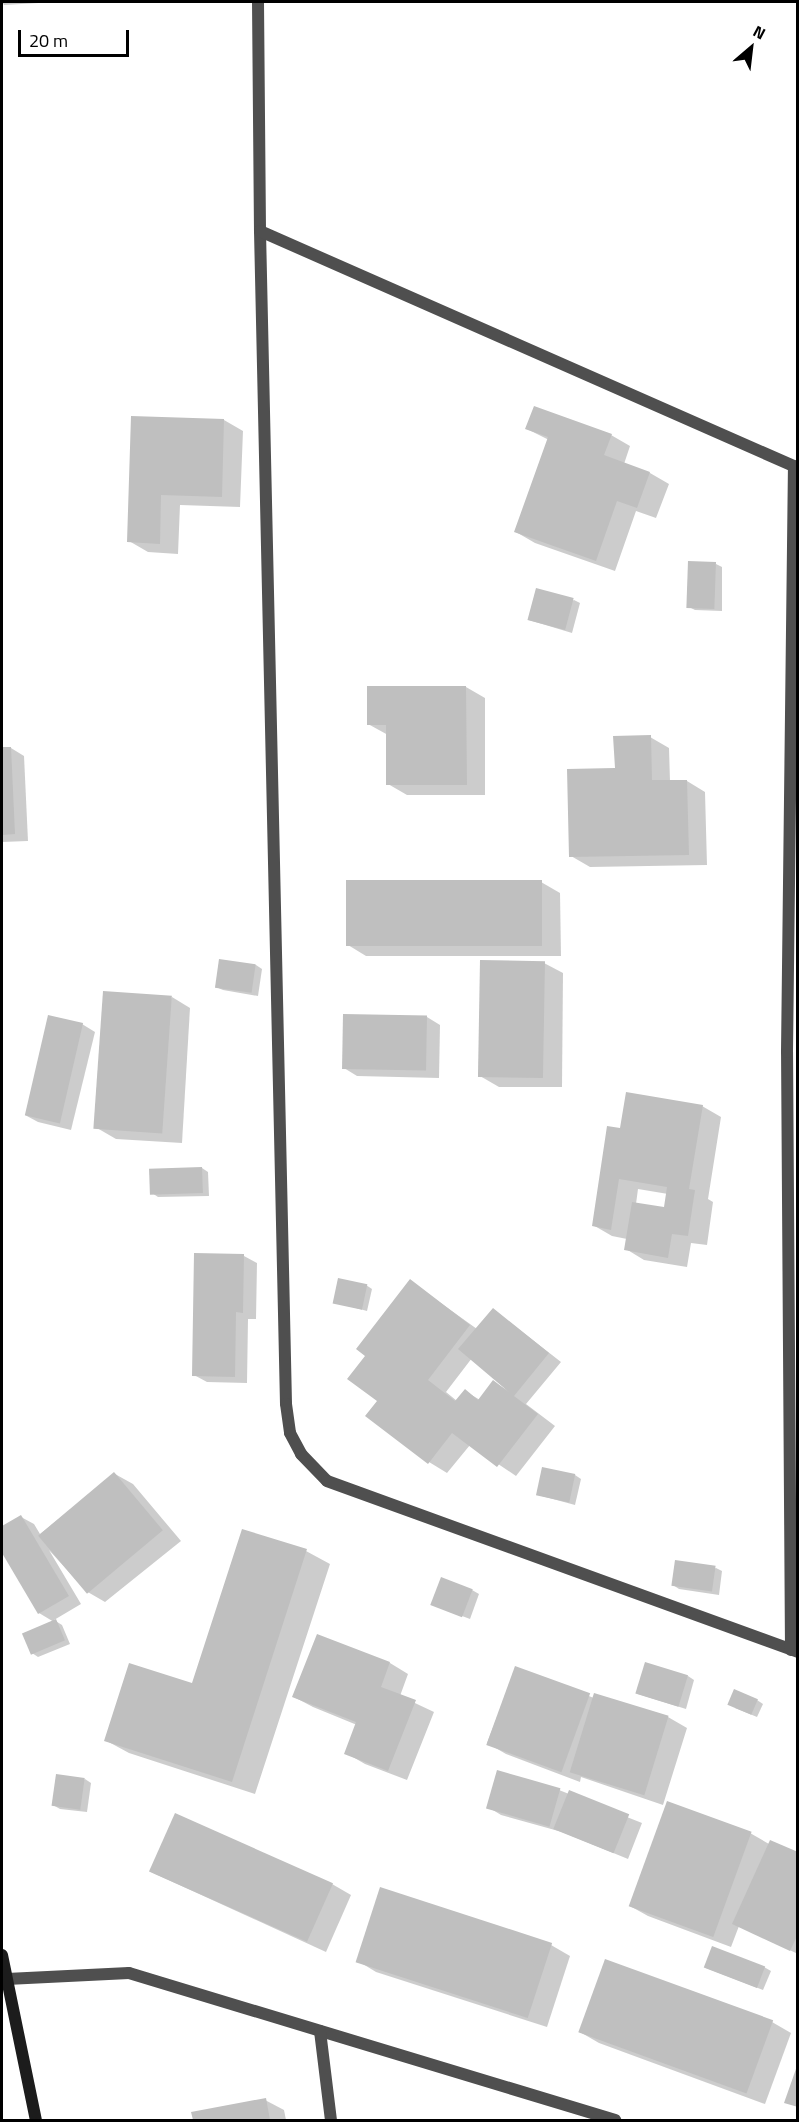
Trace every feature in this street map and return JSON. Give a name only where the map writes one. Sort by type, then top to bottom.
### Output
[{"type":"main road","points":[[2,1955],[36,2121]]},
{"type":"street","points":[[258,2],[260,231],[286,1404],[290,1433],[301,1454],[327,1481],[794,1651],[792,1054],[796,467],[260,231]]},
{"type":"street","points":[[7,1979],[129,1973],[615,2121]]},
{"type":"street","points":[[320,2031],[331,2121]]},
{"type":"building","points":[[534,406],[612,434],[604,455],[650,472],[637,508],[617,501],[596,561],[514,532],[548,437],[525,429]]},
{"type":"building","points":[[131,416],[224,419],[222,497],[161,495],[160,544],[127,542]]},
{"type":"building","points":[[688,561],[716,562],[714,609],[686,608]]},
{"type":"building","points":[[536,588],[574,598],[565,630],[527,620]]},
{"type":"building","points":[[367,686],[466,686],[467,785],[386,785],[386,725],[367,725]]},
{"type":"building","points":[[651,735],[652,780],[687,780],[689,855],[569,857],[567,769],[615,768],[613,736]]},
{"type":"building","points":[[2,747],[11,747],[15,834],[2,835]]},
{"type":"building","points":[[346,880],[542,880],[542,946],[346,946]]},
{"type":"building","points":[[219,959],[256,964],[252,993],[215,988]]},
{"type":"building","points":[[480,960],[545,961],[543,1078],[478,1077]]},
{"type":"building","points":[[103,991],[172,996],[162,1133],[93,1129]]},
{"type":"building","points":[[343,1014],[427,1015],[426,1070],[342,1069]]},
{"type":"building","points":[[48,1015],[83,1023],[60,1123],[25,1115]]},
{"type":"building","points":[[626,1092],[703,1105],[689,1189],[695,1190],[688,1236],[672,1234],[668,1258],[624,1250],[632,1202],[664,1207],[667,1187],[619,1179],[611,1230],[592,1226],[607,1126],[620,1128]]},
{"type":"building","points":[[202,1167],[203,1193],[150,1195],[149,1169]]},
{"type":"building","points":[[194,1253],[244,1254],[243,1313],[236,1312],[235,1377],[192,1376]]},
{"type":"building","points":[[338,1278],[367,1284],[362,1310],[333,1303]]},
{"type":"building","points":[[410,1279],[470,1325],[428,1380],[455,1401],[465,1389],[478,1400],[493,1380],[510,1393],[458,1349],[493,1308],[549,1353],[514,1396],[538,1414],[497,1467],[452,1433],[428,1464],[365,1416],[377,1401],[347,1379],[365,1356],[356,1349]]},
{"type":"building","points":[[542,1467],[575,1474],[569,1502],[536,1495]]},
{"type":"building","points":[[114,1472],[163,1530],[87,1594],[38,1536]]},
{"type":"building","points":[[21,1515],[69,1596],[38,1614],[2,1553],[2,1526]]},
{"type":"building","points":[[242,1529],[307,1549],[232,1782],[104,1741],[129,1663],[192,1683]]},
{"type":"building","points":[[675,1560],[716,1566],[712,1591],[671,1586]]},
{"type":"building","points":[[441,1577],[473,1589],[462,1617],[430,1605]]},
{"type":"building","points":[[56,1619],[65,1640],[31,1655],[22,1633]]},
{"type":"building","points":[[317,1634],[390,1662],[381,1687],[416,1700],[388,1771],[344,1754],[356,1722],[292,1697]]},
{"type":"building","points":[[645,1662],[688,1675],[678,1707],[635,1694]]},
{"type":"building","points":[[515,1666],[590,1693],[561,1772],[486,1745]]},
{"type":"building","points":[[734,1689],[758,1699],[751,1715],[727,1705]]},
{"type":"building","points":[[594,1693],[669,1716],[644,1795],[570,1772]]},
{"type":"building","points":[[497,1770],[560,1788],[549,1827],[486,1808]]},
{"type":"building","points":[[56,1774],[85,1778],[80,1810],[52,1806]]},
{"type":"building","points":[[569,1790],[629,1814],[614,1853],[553,1829]]},
{"type":"building","points":[[667,1801],[752,1832],[713,1937],[629,1906]]},
{"type":"building","points":[[175,1813],[333,1883],[307,1942],[149,1871]]},
{"type":"building","points":[[770,1840],[798,1852],[798,1934],[790,1951],[732,1924]]},
{"type":"building","points":[[380,1887],[552,1943],[528,2018],[356,1962]]},
{"type":"building","points":[[712,1946],[765,1966],[757,1988],[704,1967]]},
{"type":"building","points":[[605,1959],[773,2020],[747,2094],[578,2032]]},
{"type":"building","points":[[798,2066],[798,2107],[784,2103]]},
{"type":"building","points":[[266,2098],[270,2120],[193,2120],[191,2112]]}]
